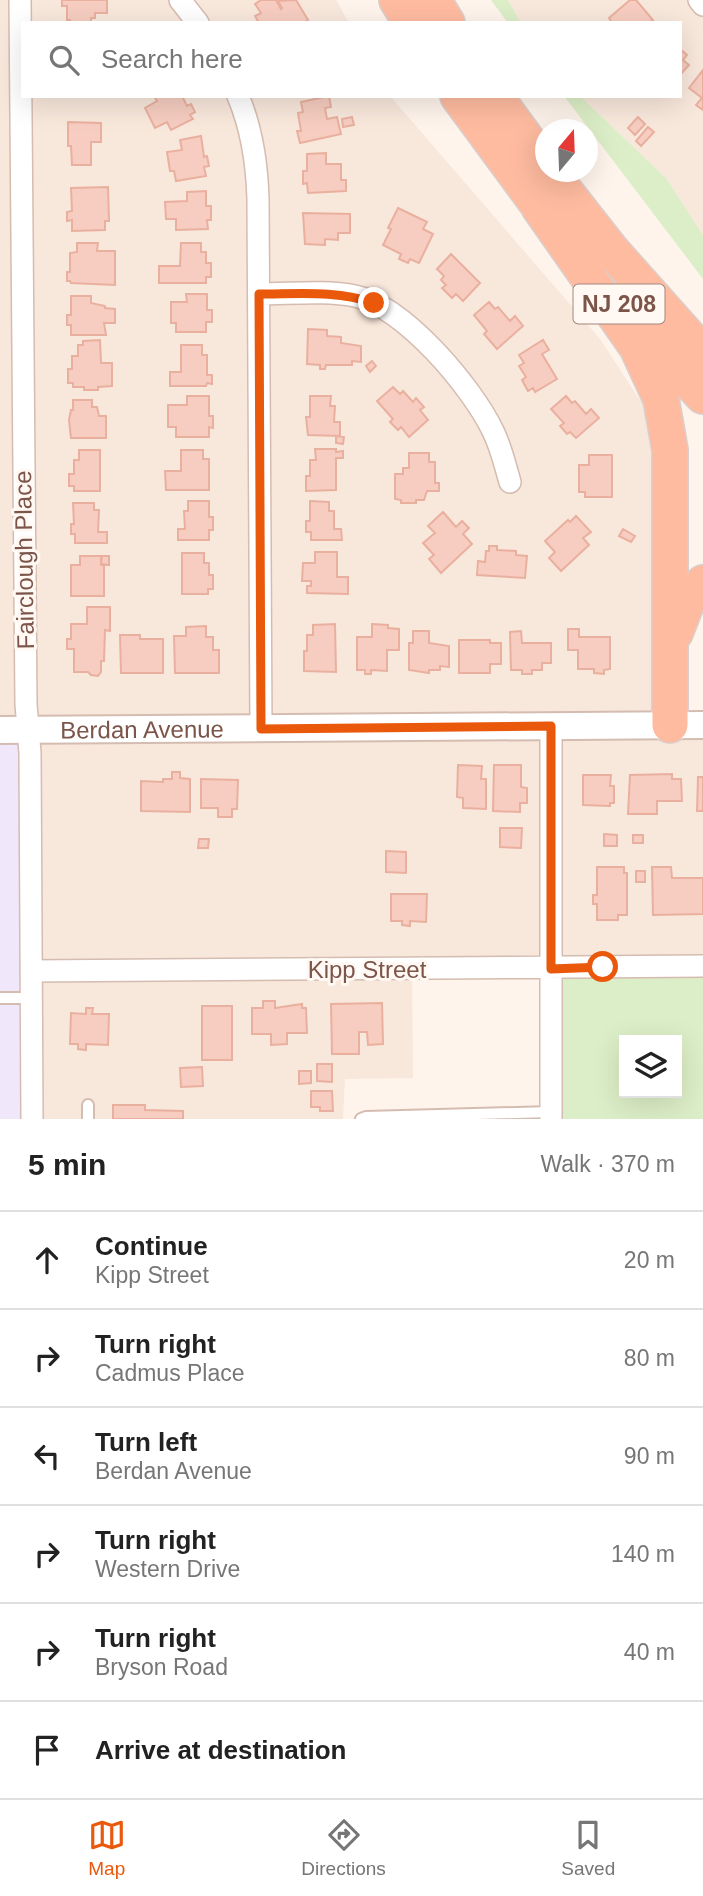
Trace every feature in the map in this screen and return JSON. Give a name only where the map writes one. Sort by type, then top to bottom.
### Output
[{"type":"highway","points":[[397,0],[410,21]]},
{"type":"highway","points":[[433,0],[446,21]]},
{"type":"highway","name":"NJ 208","points":[[459,98],[539,207],[631,318],[703,396]]},
{"type":"highway","points":[[496,98],[535,152]]},
{"type":"highway","name":"NJ 208","points":[[558,182],[612,251],[703,353]]},
{"type":"highway","points":[[539,207],[637,347],[662,400],[670,450],[670,664],[686,725]]},
{"type":"highway","points":[[670,664],[678,621],[687,602],[703,583]]},
{"type":"street","name":"Fairclough Place","points":[[20,0],[32,1119]]},
{"type":"street","points":[[180,0],[196,21]]},
{"type":"street","points":[[699,0],[703,5]]},
{"type":"street","points":[[238,98],[257,167],[261,729]]},
{"type":"street","points":[[259,294],[356,296],[392,312],[426,343],[481,410],[498,444],[510,482]]},
{"type":"street","name":"Berdan Avenue","points":[[0,730],[686,725]]},
{"type":"street","points":[[551,726],[551,1115]]},
{"type":"street","name":"Kipp Street","points":[[31,971],[703,966]]},
{"type":"lane","points":[[0,998],[31,998]]},
{"type":"lane","points":[[88,1105],[88,1119]]},
{"type":"lane","points":[[361,1119],[483,1114],[551,1115]]},
{"type":"shaded area","points":[[0,0],[336,0],[348,21],[21,21],[21,98],[392,98],[600,339],[670,446],[670,725],[703,725],[703,966],[412,968],[413,1078],[345,1079],[343,1119],[32,1119],[0,730]]},
{"type":"shaded area","points":[[508,0],[703,0],[703,235],[666,178],[582,98],[682,98],[682,21],[520,21]]},
{"type":"shaded area","points":[[0,730],[28,730],[32,1119],[0,1119]]},
{"type":"green space","points":[[491,0],[508,0],[520,21],[507,21]]},
{"type":"green space","points":[[566,98],[582,98],[666,178],[703,235],[703,279],[598,141],[598,119],[581,119]]},
{"type":"green space","points":[[703,966],[703,1119],[551,1119],[551,969]]},
{"type":"building","points":[[62,0],[107,0],[107,13],[95,13],[95,18],[91,18],[91,21],[70,21],[67,20],[67,6],[62,6]]},
{"type":"building","points":[[261,0],[276,0],[281,9],[278,1],[296,0],[308,20],[258,21],[255,16],[261,13],[255,4]]},
{"type":"building","points":[[630,0],[636,0],[653,20],[611,21],[609,18]]},
{"type":"building","points":[[682,51],[687,55],[683,60],[689,65],[682,73]]},
{"type":"building","points":[[703,70],[703,110],[696,105],[702,98],[689,88]]},
{"type":"building","points":[[155,98],[183,98],[187,106],[191,104],[195,112],[190,115],[193,119],[171,130],[167,122],[155,128],[145,108],[157,101]]},
{"type":"building","points":[[329,98],[331,107],[325,108],[327,119],[337,117],[341,134],[300,143],[297,131],[301,131],[298,113],[303,112],[301,102]]},
{"type":"building","points":[[352,117],[354,125],[343,127],[342,119]]},
{"type":"building","points":[[638,117],[645,124],[635,135],[628,128]]},
{"type":"building","points":[[68,122],[101,123],[101,142],[91,142],[91,165],[72,165],[71,146],[68,146]]},
{"type":"building","points":[[648,127],[654,132],[641,146],[636,141]]},
{"type":"building","points":[[201,136],[204,157],[207,156],[209,166],[204,167],[206,176],[176,181],[174,171],[170,171],[167,152],[182,150],[180,140]]},
{"type":"building","points":[[326,153],[326,164],[341,164],[341,180],[346,180],[346,191],[308,193],[307,183],[303,184],[303,171],[307,171],[307,154]]},
{"type":"building","points":[[108,187],[109,221],[105,221],[105,230],[72,231],[72,220],[67,221],[67,212],[72,211],[71,188]]},
{"type":"building","points":[[206,191],[206,206],[211,206],[211,220],[207,220],[208,229],[176,230],[176,219],[166,219],[165,202],[187,201],[187,192]]},
{"type":"building","points":[[398,208],[427,222],[423,229],[433,234],[419,263],[410,259],[408,263],[399,259],[401,254],[383,245]]},
{"type":"building","points":[[303,213],[350,214],[350,233],[338,233],[338,240],[325,239],[325,245],[305,244]]},
{"type":"building","points":[[77,243],[98,243],[97,251],[115,251],[115,285],[67,281],[70,253],[77,252]]},
{"type":"building","points":[[181,243],[201,243],[201,252],[206,252],[206,263],[211,263],[211,277],[206,277],[206,283],[159,283],[159,266],[180,266]]},
{"type":"building","points":[[451,254],[480,283],[463,301],[456,294],[452,298],[442,288],[446,285],[441,280],[444,276],[437,269]]},
{"type":"building","points":[[186,294],[207,294],[207,310],[212,310],[212,322],[206,322],[206,332],[176,332],[176,323],[171,323],[171,302],[187,302]]},
{"type":"building","points":[[71,296],[91,296],[91,303],[115,309],[115,323],[104,323],[106,335],[71,335],[67,315],[71,315]]},
{"type":"building","points":[[489,302],[495,309],[498,307],[510,321],[515,316],[523,326],[497,349],[484,334],[487,331],[474,315]]},
{"type":"building","points":[[308,329],[327,330],[327,336],[341,337],[341,343],[361,346],[361,362],[352,361],[352,365],[326,365],[325,369],[320,369],[320,365],[307,364]]},
{"type":"building","points":[[100,340],[101,363],[112,363],[112,386],[98,387],[98,390],[73,387],[73,383],[68,383],[68,369],[72,369],[72,356],[78,356],[78,345],[83,345],[83,341]]},
{"type":"building","points":[[543,340],[549,350],[542,354],[557,379],[535,392],[533,388],[528,391],[522,380],[526,377],[519,366],[524,363],[519,355]]},
{"type":"building","points":[[181,345],[202,345],[202,355],[207,355],[207,375],[212,375],[212,384],[170,386],[170,372],[181,372]]},
{"type":"building","points":[[372,361],[376,366],[370,372],[366,366]]},
{"type":"building","points":[[393,387],[400,394],[403,391],[413,402],[416,398],[424,407],[420,410],[428,420],[409,437],[401,427],[398,430],[390,422],[393,419],[377,401]]},
{"type":"building","points":[[187,396],[209,396],[209,416],[213,416],[213,428],[209,427],[209,437],[176,437],[176,427],[168,427],[168,405],[187,405]]},
{"type":"building","points":[[310,396],[331,396],[330,406],[335,406],[334,422],[340,422],[340,436],[308,435],[306,417],[310,417]]},
{"type":"building","points":[[566,396],[572,403],[575,401],[586,414],[591,409],[599,418],[576,438],[570,432],[567,434],[560,426],[564,423],[551,409]]},
{"type":"building","points":[[73,400],[92,400],[92,407],[97,407],[99,416],[106,416],[106,438],[71,438],[69,420]]},
{"type":"building","points":[[336,436],[344,437],[343,444],[336,443]]},
{"type":"building","points":[[315,449],[343,451],[343,458],[336,458],[336,490],[306,491],[310,460],[316,460]]},
{"type":"building","points":[[79,450],[100,450],[100,491],[74,491],[74,486],[69,486],[69,474],[74,474],[74,460],[79,460]]},
{"type":"building","points":[[181,450],[203,450],[203,459],[209,459],[209,490],[166,490],[165,471],[181,471]]},
{"type":"building","points":[[409,453],[429,453],[429,462],[435,462],[435,483],[439,483],[439,491],[427,491],[424,500],[416,500],[416,503],[401,503],[401,500],[395,499],[395,474],[403,474],[403,468],[409,468]]},
{"type":"building","points":[[589,455],[612,455],[612,497],[585,497],[585,492],[579,492],[579,465],[589,465]]},
{"type":"building","points":[[188,501],[209,501],[209,517],[213,517],[213,530],[209,530],[209,540],[178,540],[178,529],[185,529],[184,511],[188,511]]},
{"type":"building","points":[[310,501],[329,502],[329,511],[334,511],[334,529],[341,529],[342,540],[311,540],[311,532],[306,532],[306,521],[310,521]]},
{"type":"building","points":[[73,503],[94,503],[94,510],[99,510],[98,532],[107,532],[107,543],[75,543],[75,534],[71,534],[71,524],[74,524]]},
{"type":"building","points":[[443,512],[456,527],[462,521],[469,528],[463,534],[472,544],[441,573],[429,559],[434,555],[423,543],[435,533],[428,526]]},
{"type":"building","points":[[576,516],[591,532],[583,538],[589,545],[561,571],[549,558],[555,552],[545,541]]},
{"type":"building","points":[[623,529],[635,536],[631,542],[619,536]]},
{"type":"building","points":[[489,546],[527,556],[525,578],[477,575],[478,561],[485,562]]},
{"type":"building","points":[[315,552],[337,552],[337,577],[348,577],[348,594],[307,593],[307,586],[311,586],[311,581],[302,581],[303,563],[315,563]]},
{"type":"building","points":[[182,553],[204,553],[204,563],[209,563],[209,575],[213,575],[213,589],[208,589],[208,594],[182,594]]},
{"type":"building","points":[[80,556],[101,556],[101,565],[104,565],[104,596],[71,596],[71,565],[80,565]]},
{"type":"building","points":[[102,556],[109,556],[109,565],[101,564]]},
{"type":"building","points":[[87,607],[110,607],[110,631],[105,630],[104,661],[101,661],[101,672],[98,676],[88,672],[74,672],[74,649],[67,649],[67,639],[71,639],[71,624],[87,624]]},
{"type":"building","points":[[335,624],[336,672],[304,671],[307,635],[313,635],[313,625]]},
{"type":"building","points":[[372,624],[399,629],[399,650],[387,650],[387,671],[371,670],[371,674],[365,674],[365,670],[357,670],[357,637],[372,637]]},
{"type":"building","points":[[206,626],[206,637],[213,637],[213,650],[219,650],[219,673],[175,673],[174,636],[186,636],[186,627]]},
{"type":"building","points":[[568,629],[579,629],[579,637],[610,637],[610,669],[604,670],[604,674],[594,673],[594,669],[578,669],[578,650],[568,650]]},
{"type":"building","points":[[413,631],[429,631],[429,643],[449,646],[449,667],[440,666],[440,670],[429,670],[429,673],[409,670],[409,643],[413,643]]},
{"type":"building","points":[[521,631],[522,643],[551,643],[551,663],[542,663],[542,670],[532,670],[532,674],[511,670],[510,632]]},
{"type":"building","points":[[120,635],[140,635],[140,639],[163,639],[163,673],[121,673]]},
{"type":"building","points":[[459,640],[490,640],[490,643],[501,643],[501,664],[490,664],[490,673],[459,673]]},
{"type":"building","points":[[458,765],[482,766],[481,779],[486,779],[486,809],[463,808],[463,798],[457,797]]},
{"type":"building","points":[[494,765],[521,765],[521,787],[527,788],[527,803],[520,803],[520,812],[493,811]]},
{"type":"building","points":[[172,772],[180,772],[180,778],[190,779],[190,812],[141,811],[141,781],[163,782],[163,779],[172,779]]},
{"type":"building","points":[[672,774],[672,779],[681,779],[682,801],[657,801],[657,814],[628,814],[630,775]]},
{"type":"building","points":[[583,775],[611,775],[610,786],[614,786],[614,803],[610,803],[610,806],[583,805]]},
{"type":"building","points":[[698,777],[703,777],[703,811],[697,811]]},
{"type":"building","points":[[201,779],[238,780],[237,809],[232,809],[232,817],[218,817],[218,808],[201,808]]},
{"type":"building","points":[[500,828],[522,828],[521,848],[500,847]]},
{"type":"building","points":[[604,834],[617,835],[617,846],[604,846]]},
{"type":"building","points":[[633,835],[643,835],[643,843],[633,843]]},
{"type":"building","points":[[199,839],[209,839],[208,848],[198,848]]},
{"type":"building","points":[[386,851],[406,852],[406,873],[386,872]]},
{"type":"building","points":[[597,867],[624,867],[624,873],[627,873],[627,915],[618,915],[618,920],[597,920],[597,904],[593,904],[593,895],[597,895]]},
{"type":"building","points":[[652,867],[671,867],[672,878],[703,878],[703,914],[653,915]]},
{"type":"building","points":[[636,871],[645,871],[645,882],[636,882]]},
{"type":"building","points":[[391,894],[427,894],[426,922],[410,921],[410,926],[402,925],[402,921],[391,921]]},
{"type":"building","points":[[263,1001],[275,1001],[275,1008],[302,1004],[302,1008],[306,1008],[307,1033],[287,1033],[287,1044],[271,1045],[271,1034],[252,1034],[252,1008],[263,1008]]},
{"type":"building","points":[[382,1003],[383,1044],[368,1045],[367,1032],[359,1032],[359,1054],[332,1054],[331,1004]]},
{"type":"building","points":[[202,1006],[232,1006],[232,1060],[202,1060]]},
{"type":"building","points":[[86,1008],[93,1008],[92,1014],[109,1014],[108,1045],[86,1044],[86,1050],[78,1049],[78,1044],[70,1044],[71,1013],[86,1014]]},
{"type":"building","points":[[317,1064],[332,1064],[332,1082],[317,1081]]},
{"type":"building","points":[[202,1067],[203,1086],[181,1087],[180,1068]]},
{"type":"building","points":[[299,1071],[311,1071],[311,1083],[299,1084]]},
{"type":"building","points":[[311,1091],[332,1091],[333,1111],[320,1111],[320,1107],[311,1107]]},
{"type":"building","points":[[113,1105],[145,1105],[145,1110],[183,1111],[183,1119],[113,1119]]},
{"type":"route","points":[[374,303],[356,296],[335,294],[259,294],[261,729],[551,726],[551,969],[603,967]]}]
